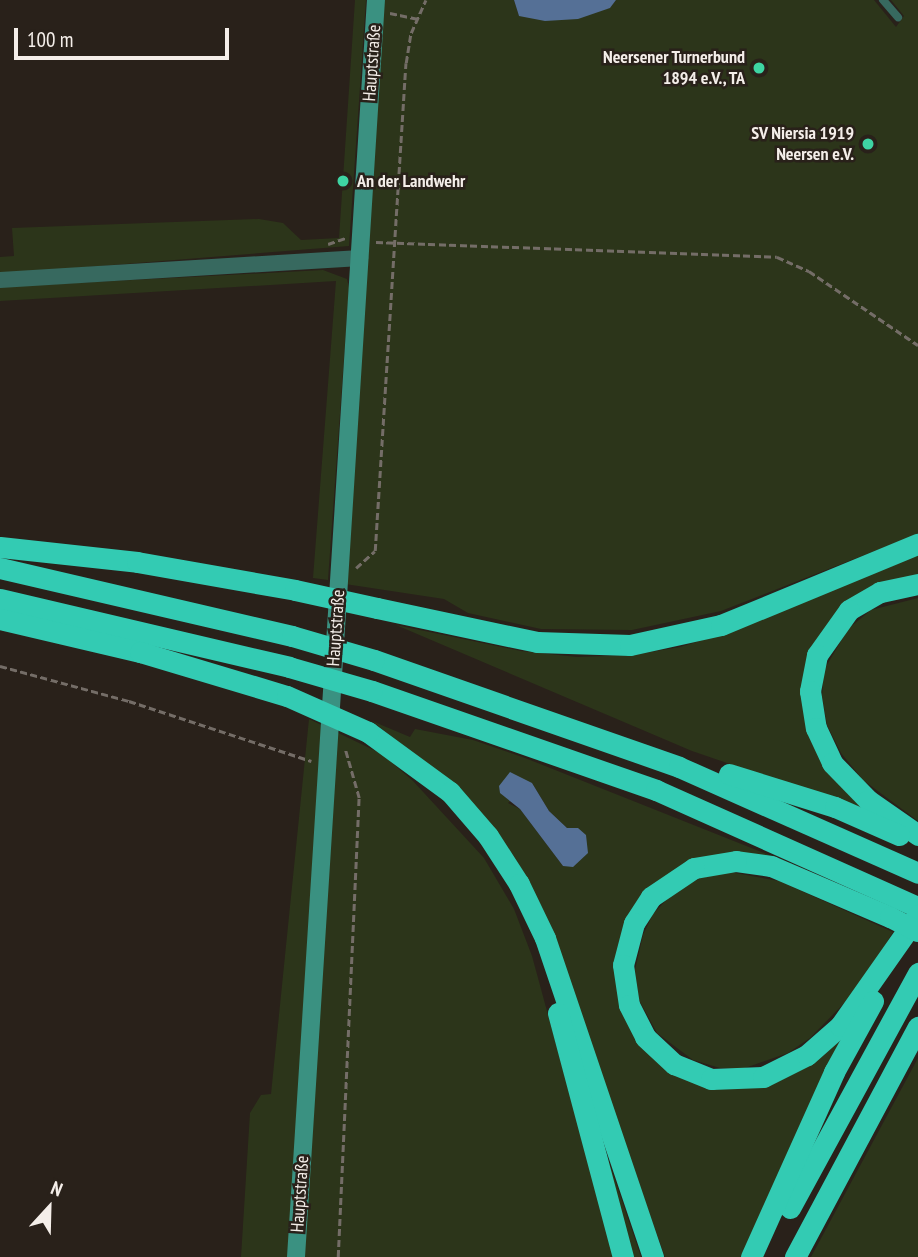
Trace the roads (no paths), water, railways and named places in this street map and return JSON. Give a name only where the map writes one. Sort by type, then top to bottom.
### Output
[{"type":"highway","points":[[0,547],[137,562],[295,590],[537,642],[631,645],[721,625],[918,544]]},
{"type":"highway","points":[[0,568],[292,636],[374,660],[643,753],[917,872]]},
{"type":"highway","points":[[918,584],[880,592],[849,610],[817,655],[810,691],[816,728],[832,763],[868,800],[918,835]]},
{"type":"highway","points":[[0,599],[289,667],[372,691],[656,790],[902,907],[918,931]]},
{"type":"highway","points":[[0,619],[140,652],[287,696],[368,732],[450,792],[488,836],[519,884],[545,938],[654,1252]]},
{"type":"highway","points":[[643,753],[684,757],[835,807],[918,844]]},
{"type":"highway","points":[[900,946],[860,1003],[821,1044],[794,1064],[763,1077],[711,1079],[674,1064],[645,1037],[629,1005],[623,965],[634,923],[651,897],[694,868],[736,861],[771,866],[902,907]]},
{"type":"highway","points":[[519,884],[623,1257]]},
{"type":"highway","points":[[751,1257],[834,1072],[918,915]]},
{"type":"highway","points":[[765,1257],[918,973]]},
{"type":"highway","points":[[795,1257],[918,1027]]},
{"type":"street","name":"Hauptstraße","points":[[296,1257],[376,5]]},
{"type":"street","points":[[0,280],[360,258]]},
{"type":"lane","points":[[883,0],[898,17]]},
{"type":"water","points":[[514,0],[616,0],[610,8],[578,19],[545,21],[519,16]]},
{"type":"water","points":[[510,772],[532,783],[549,811],[567,828],[578,828],[586,835],[588,853],[573,867],[563,866],[520,809],[500,793],[499,786]]},
{"type":"place","name":"Neersener Turnerbund 1894 e.V., TA","points":[[759,68]]},
{"type":"place","name":"SV Niersia 1919 Neersen e.V.","points":[[868,144]]},
{"type":"place","name":"An der Landwehr","points":[[343,181]]}]
